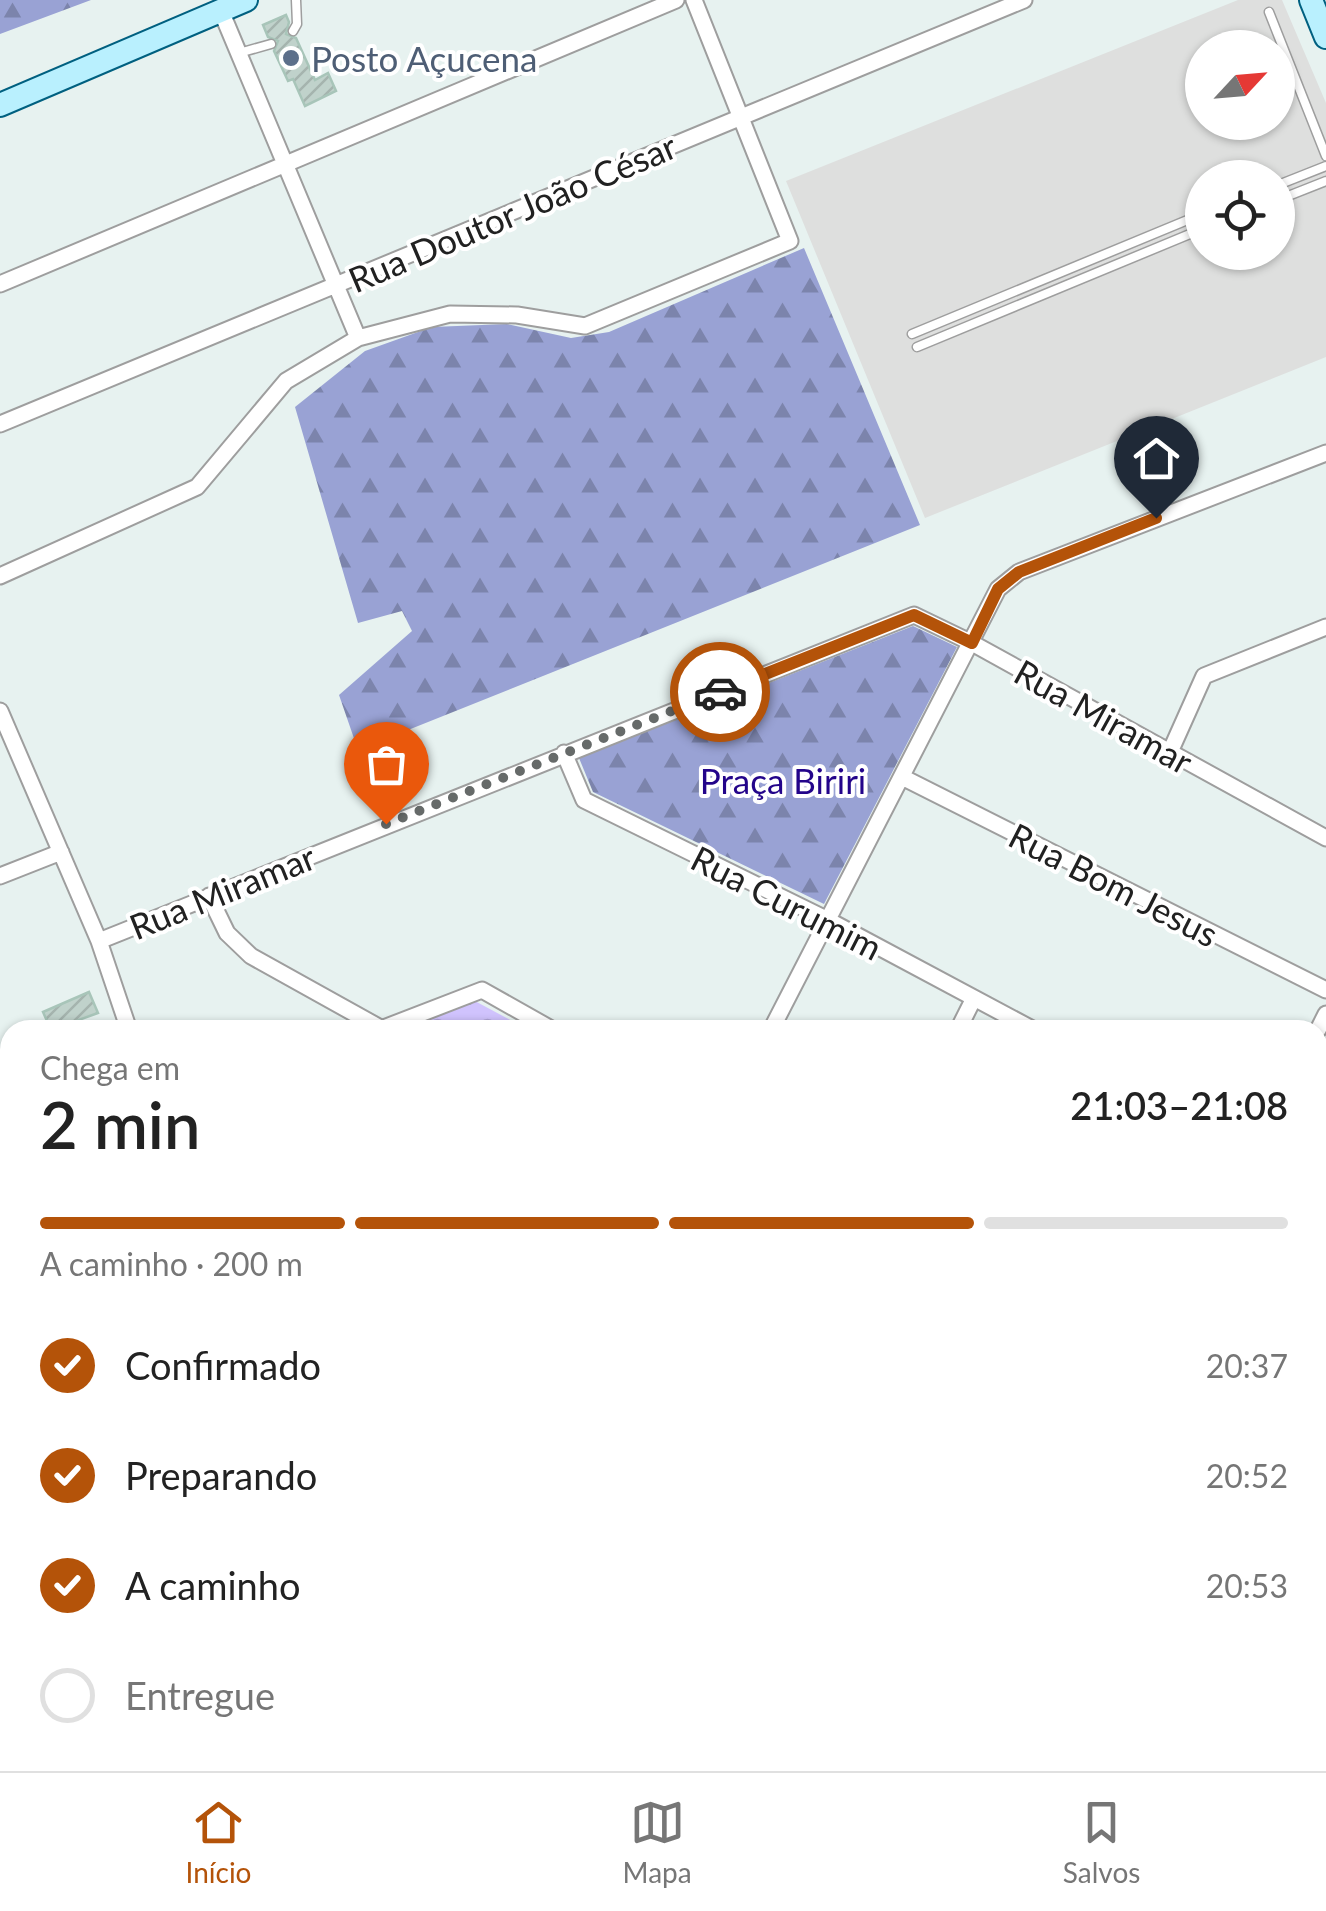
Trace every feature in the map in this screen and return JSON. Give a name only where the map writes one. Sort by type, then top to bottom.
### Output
[{"type":"main road","points":[[0,104],[246,0]]},
{"type":"main road","points":[[1311,0],[1326,37]]},
{"type":"street","points":[[0,284],[676,0]]},
{"type":"street","points":[[0,576],[197,487],[286,381],[358,338],[450,314],[517,315],[585,326],[790,241],[694,0]]},
{"type":"street","name":"Rua Doutor João César","points":[[0,424],[1024,0]]},
{"type":"street","points":[[222,10],[358,338]]},
{"type":"street","points":[[776,1020],[998,589],[1019,572],[1326,452]]},
{"type":"street","name":"Rua Miramar","points":[[99,941],[914,615],[1326,838]]},
{"type":"street","points":[[1170,752],[1204,676],[1326,627]]},
{"type":"street","points":[[0,711],[99,941],[126,1020]]},
{"type":"street","name":"Rua Curumim","points":[[564,754],[584,800],[828,920],[1015,1020]]},
{"type":"street","name":"Rua Bom Jesus","points":[[902,777],[1326,990]]},
{"type":"street","points":[[0,876],[61,852]]},
{"type":"street","points":[[208,896],[227,933],[251,956],[367,1020]]},
{"type":"street","points":[[406,1020],[482,990],[536,1020]]},
{"type":"street","points":[[963,1020],[974,998]]},
{"type":"lane","points":[[293,31],[297,24],[296,0]]},
{"type":"lane","points":[[1269,12],[1326,156]]},
{"type":"lane","points":[[239,53],[271,44]]},
{"type":"lane","points":[[1295,178],[1326,166]]},
{"type":"lane","points":[[1295,193],[1326,181]]},
{"type":"lane","points":[[912,334],[1185,221]]},
{"type":"lane","points":[[917,347],[1185,237]]},
{"type":"shaded area","points":[[1238,0],[1282,0],[1295,30],[1185,30],[1185,140],[1295,140],[1295,30],[1326,103],[1326,357],[925,518],[786,181]]},
{"type":"green space","points":[[0,0],[91,0],[0,34]]},
{"type":"green space","points":[[804,248],[920,525],[358,750],[339,695],[412,631],[402,611],[358,623],[295,407],[365,351],[432,327],[507,324],[571,338],[609,332]]},
{"type":"green space","name":"Praça Biriri","points":[[913,626],[957,647],[824,904],[593,792],[579,758]]},
{"type":"green space","points":[[473,1000],[510,1020],[424,1020]]},
{"type":"building","name":"Posto Açucena","points":[[286,15],[286,34],[296,38],[315,80],[328,73],[336,91],[305,106],[274,51],[278,41],[268,37],[263,25]]},
{"type":"building","points":[[89,992],[98,1013],[79,1020],[47,1020],[43,1012]]},
{"type":"way so far","points":[[386,824],[720,692]]},
{"type":"place","name":"Posto Açucena","points":[[291,58]]},
{"type":"route","points":[[720,692],[914,615],[972,643],[998,589],[1019,572],[1156,518]]}]
